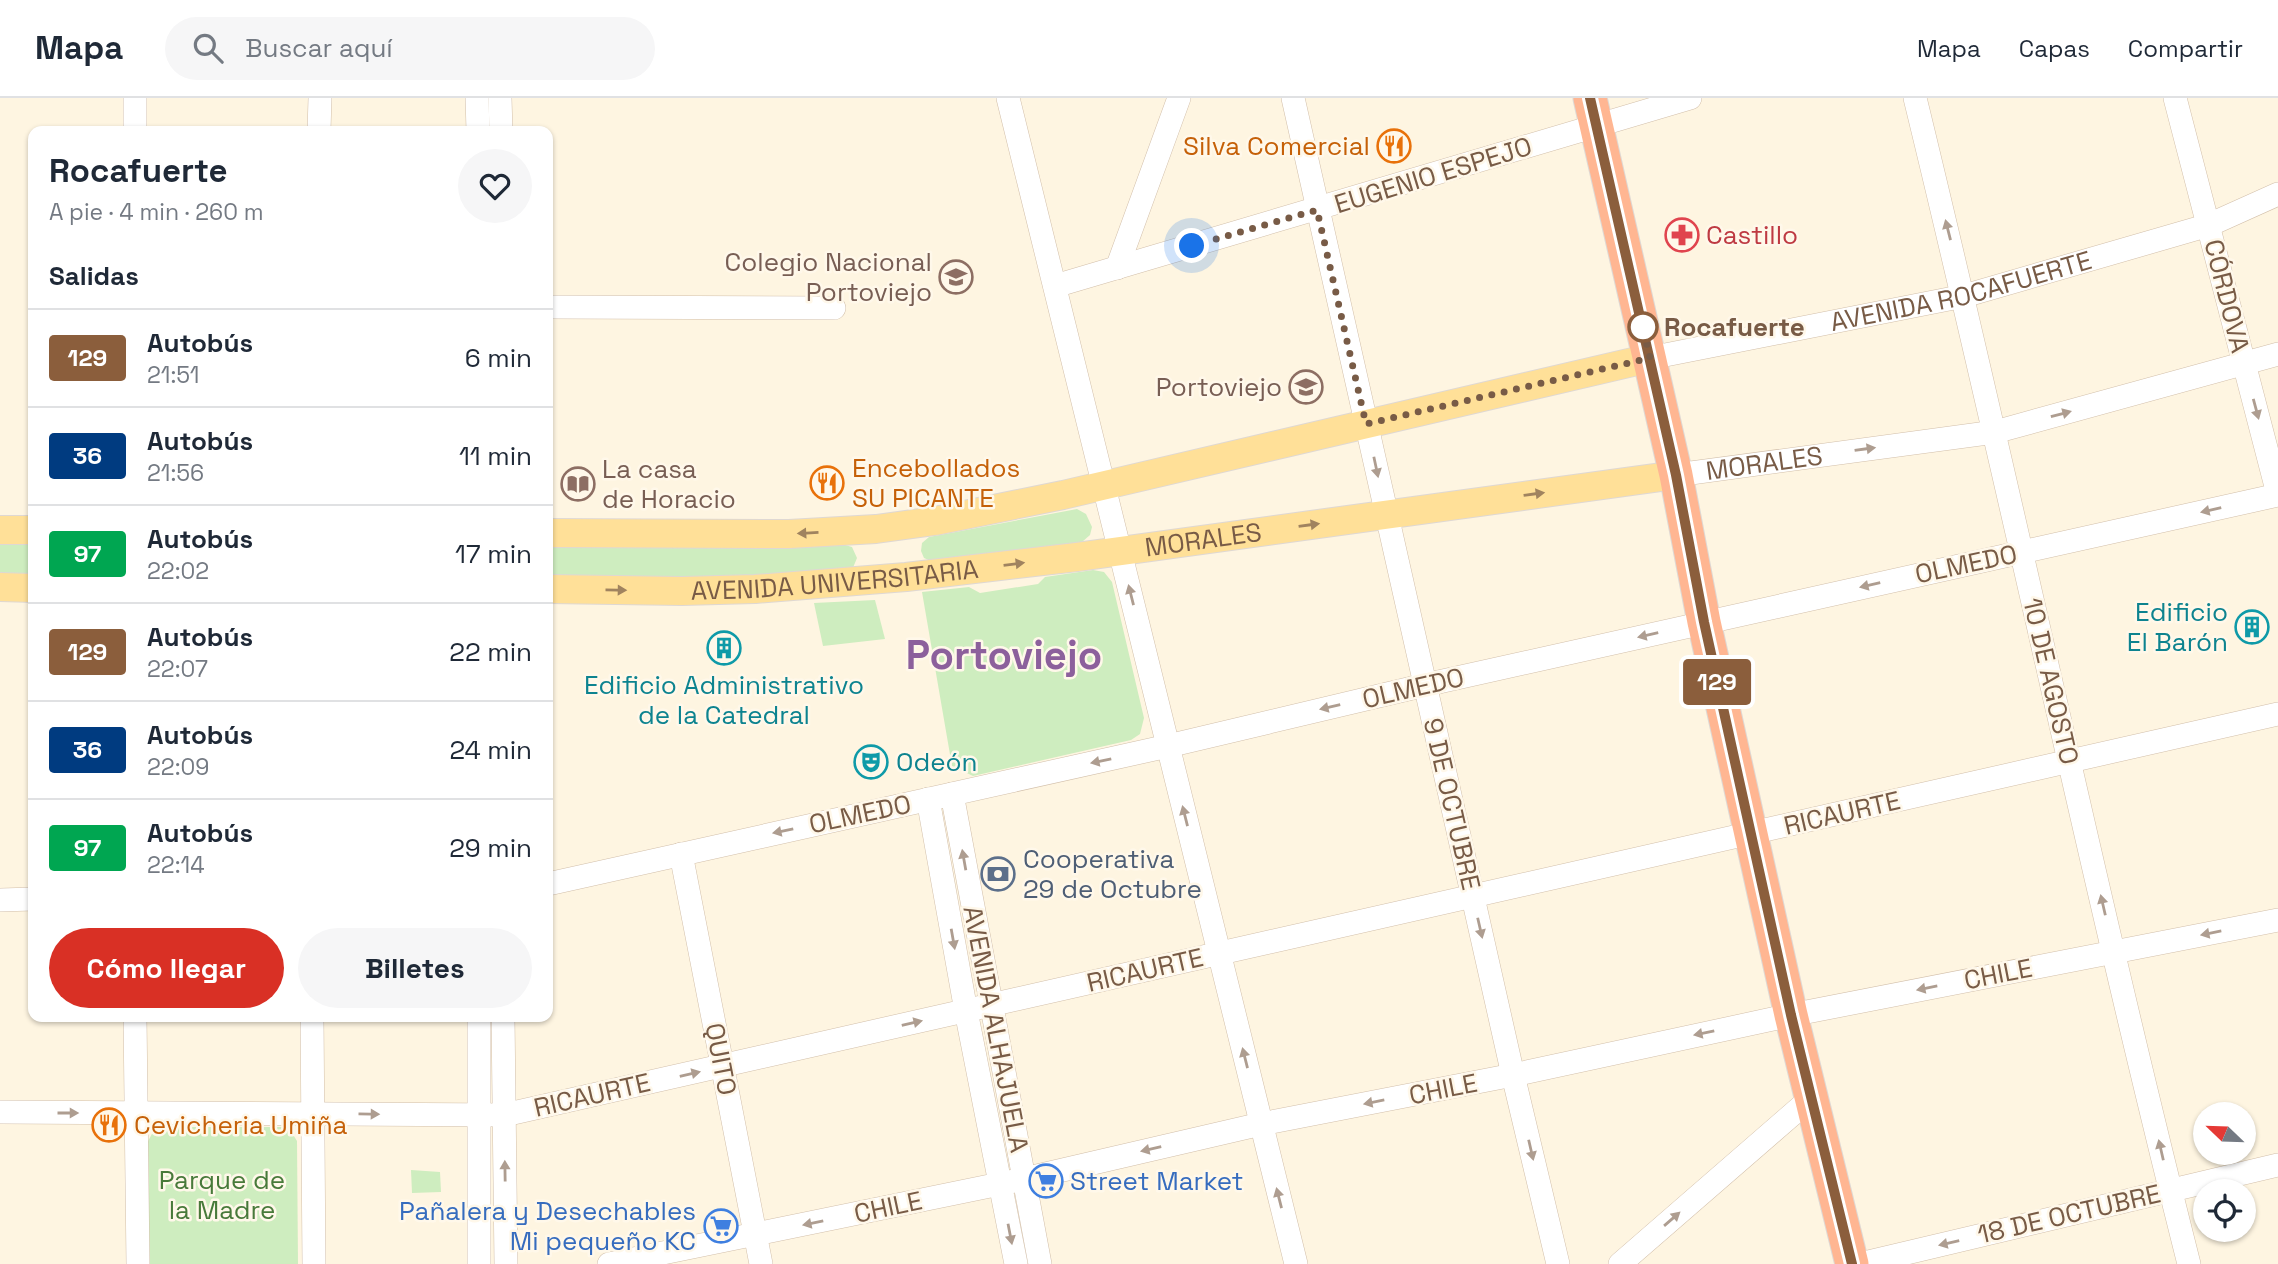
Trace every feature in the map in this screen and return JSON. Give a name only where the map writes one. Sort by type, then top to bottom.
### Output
[{"type":"highway","points":[[1593,112],[1676,475],[1704,622],[1791,1015],[1852,1264]]},
{"type":"main road","name":"AVENIDA ROCAFUERTE","points":[[1104,486],[1650,358]]},
{"type":"main road","name":"MORALES","points":[[1120,550],[1676,475]]},
{"type":"main road","name":"AVENIDA UNIVERSITARIA","points":[[553,533],[720,535],[876,529],[935,521],[1104,486]]},
{"type":"main road","points":[[0,530],[28,530]]},
{"type":"main road","name":"AVENIDA UNIVERSITARIA","points":[[553,589],[682,591],[822,585],[1120,550]]},
{"type":"main road","points":[[0,587],[28,588]]},
{"type":"street","points":[[135,98],[135,126]]},
{"type":"street","points":[[319,126],[320,98]]},
{"type":"street","points":[[477,98],[478,126]]},
{"type":"street","points":[[500,98],[501,126]]},
{"type":"street","points":[[1008,98],[1296,1264]]},
{"type":"street","points":[[1117,268],[1179,98]]},
{"type":"street","name":"9 DE OCTUBRE","points":[[1293,98],[1558,1264]]},
{"type":"street","name":"EUGENIO ESPEJO","points":[[1055,286],[1317,210],[1593,112],[1690,98]]},
{"type":"street","name":"10 DE AGOSTO","points":[[1915,98],[1964,296],[2069,761],[2189,1264]]},
{"type":"street","name":"CÓRDOVA","points":[[2175,98],[2278,494]]},
{"type":"street","name":"AVENIDA ROCAFUERTE","points":[[1650,358],[1964,296],[2208,225],[2278,194]]},
{"type":"street","points":[[553,307],[834,307]]},
{"type":"street","name":"MORALES","points":[[1676,475],[1995,432],[2278,354]]},
{"type":"street","name":"OLMEDO","points":[[553,883],[2278,494]]},
{"type":"street","name":"RICAURTE","points":[[0,1112],[504,1115],[2278,714]]},
{"type":"street","name":"AVENIDA ALHAJUELA","points":[[952,794],[1040,1264]]},
{"type":"street","name":"AVENIDA ALHAJUELA","points":[[928,799],[1016,1264]]},
{"type":"street","name":"QUITO","points":[[681,854],[761,1264]]},
{"type":"street","points":[[0,900],[28,899]]},
{"type":"street","name":"CHILE","points":[[609,1264],[1001,1184],[1261,1124],[1513,1075],[1791,1015],[2278,920]]},
{"type":"street","points":[[135,1022],[138,1264]]},
{"type":"street","points":[[312,1022],[314,1264]]},
{"type":"street","points":[[479,1022],[479,1264]]},
{"type":"street","points":[[503,1022],[506,1264]]},
{"type":"street","points":[[1620,1264],[1810,1099]]},
{"type":"street","name":"18 DE OCTUBRE","points":[[1860,1264],[2278,1165]]},
{"type":"green space","points":[[1077,509],[1086,514],[1092,527],[1090,535],[1082,542],[931,561],[924,558],[921,551],[922,543],[929,537]]},
{"type":"green space","points":[[0,540],[28,541],[28,575],[0,575]]},
{"type":"green space","points":[[845,545],[852,547],[857,558],[852,570],[846,572],[677,578],[553,577],[553,547],[745,548]]},
{"type":"green space","points":[[1093,570],[1104,572],[1112,582],[1144,718],[1140,734],[1131,740],[973,776],[952,766],[922,592],[969,587],[980,593],[1038,584],[1045,577]]},
{"type":"green space","points":[[875,600],[885,639],[823,646],[814,603]]},
{"type":"green space","name":"Parque de la Madre","points":[[162,1127],[283,1127],[292,1133],[297,1141],[298,1264],[147,1264],[148,1141],[153,1132]]},
{"type":"green space","points":[[411,1170],[440,1172],[441,1192],[412,1193]]},
{"type":"bus line","name":"129","points":[[1590,98],[1676,475],[1704,622],[1791,1015],[1852,1264]]},
{"type":"place","name":"Silva Comercial","points":[[1394,146]]},
{"type":"place","name":"Castillo","points":[[1682,235]]},
{"type":"place","name":"Colegio Nacional Portoviejo","points":[[956,277]]},
{"type":"place","name":"Rocafuerte","points":[[1643,327]]},
{"type":"place","name":"Portoviejo","points":[[1306,387]]},
{"type":"place","name":"Encebollados SU PICANTE","points":[[827,483]]},
{"type":"place","name":"La casa de Horacio","points":[[578,484]]},
{"type":"place","name":"Edificio El Barón","points":[[2252,627]]},
{"type":"place","name":"Edificio Administrativo de la Catedral","points":[[724,648]]},
{"type":"place","name":"Odeón","points":[[871,762]]},
{"type":"place","name":"Cooperativa 29 de Octubre","points":[[998,874]]},
{"type":"place","name":"Cevicheria Umiña","points":[[109,1125]]},
{"type":"place","name":"Street Market","points":[[1046,1181]]},
{"type":"place","name":"Pañalera y Desechables Mi pequeño KC","points":[[721,1226]]},
{"type":"district","name":"Portoviejo","points":[[1004,655]]},
{"type":"route","points":[[1192,246],[1317,210],[1366,424],[1650,358],[1643,327]]}]
